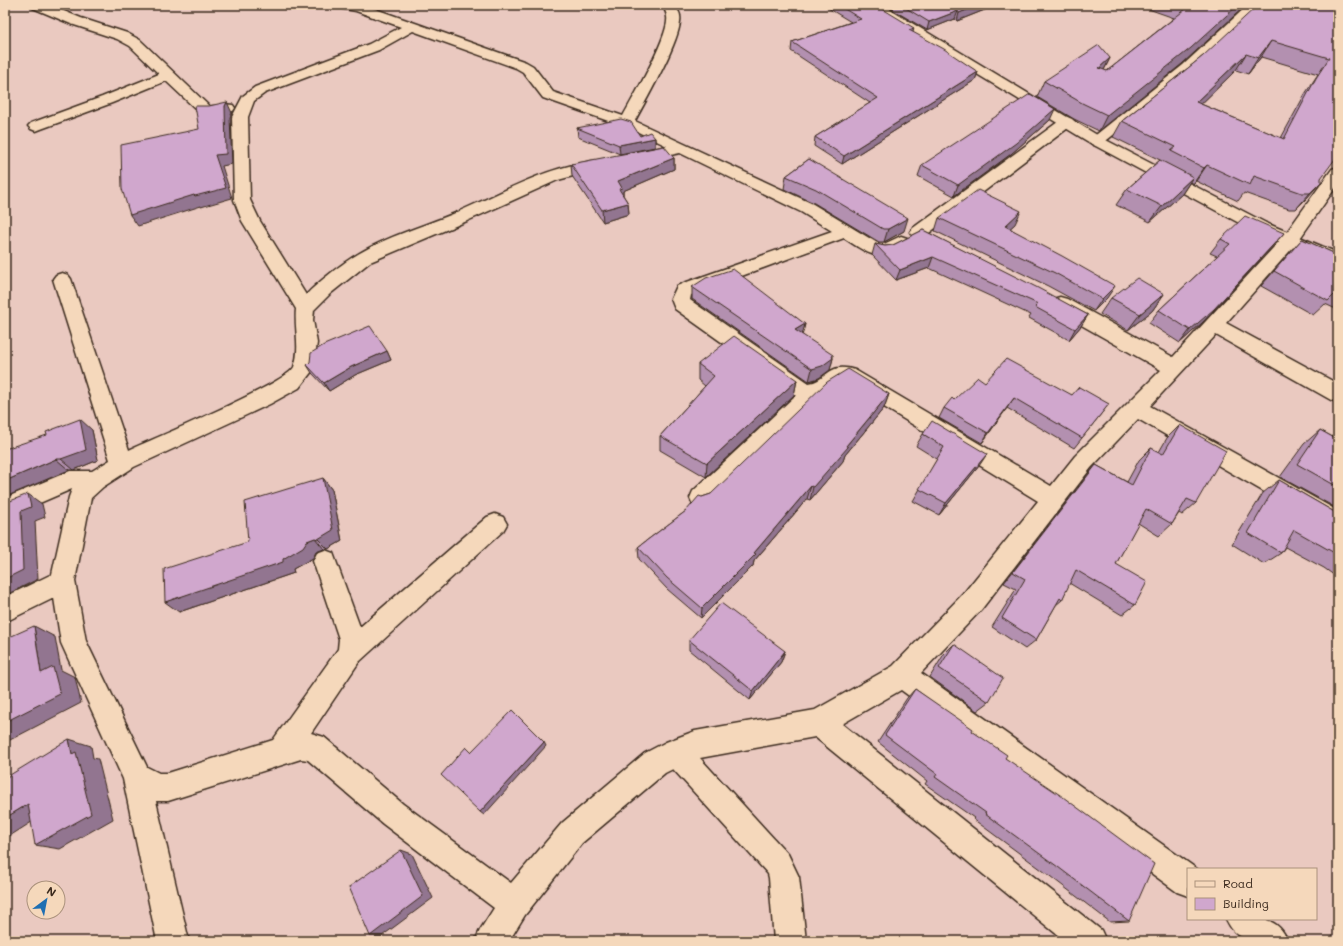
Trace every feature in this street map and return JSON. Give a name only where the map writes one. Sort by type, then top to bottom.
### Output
[{"type":"street","points":[[38,5],[76,21],[122,36],[135,43],[205,110],[215,111],[245,104]]},
{"type":"street","points":[[627,122],[653,74],[672,32],[674,17],[669,5]]},
{"type":"street","points":[[1098,141],[1188,68],[1256,5]]},
{"type":"street","points":[[356,6],[521,65],[528,69],[547,94],[627,122],[682,148],[807,208],[876,250],[887,250],[926,236],[1067,122]]},
{"type":"street","points":[[880,6],[1098,141],[1260,227],[1338,260]]},
{"type":"street","points":[[305,309],[251,221],[242,200],[240,117],[245,104],[252,95],[268,87],[374,47],[412,27]]},
{"type":"street","points":[[36,126],[168,75]]},
{"type":"street","points":[[173,941],[137,777],[74,642],[63,581],[82,492],[95,480],[122,463],[264,398],[295,379],[303,370],[307,343],[304,320],[305,309],[313,298],[323,289],[374,253],[462,217],[552,176],[575,169],[682,148]]},
{"type":"street","points":[[491,941],[514,904],[572,833],[655,763],[676,752],[695,745],[819,723],[902,675],[972,602],[1084,462],[1175,368],[1290,240],[1338,172]]},
{"type":"street","points":[[815,390],[804,390],[690,311],[682,304],[680,299],[684,292],[690,288],[845,232]]},
{"type":"street","points":[[62,279],[122,463]]},
{"type":"street","points":[[1047,296],[1175,368]]},
{"type":"street","points":[[1214,325],[1338,394]]},
{"type":"street","points":[[701,498],[815,390],[841,374],[848,375],[1054,499]]},
{"type":"street","points":[[1136,408],[1338,523]]},
{"type":"street","points":[[5,508],[63,482],[70,480],[95,480]]},
{"type":"street","points":[[282,751],[350,653],[495,524]]},
{"type":"street","points":[[326,561],[352,639],[350,653]]},
{"type":"street","points":[[5,610],[63,581]]},
{"type":"street","points":[[902,675],[1187,880]]},
{"type":"street","points":[[819,723],[1090,941]]},
{"type":"street","points":[[137,777],[157,787],[168,788],[301,745],[314,747],[393,814],[514,904]]},
{"type":"street","points":[[676,752],[778,864],[784,877],[790,941]]},
{"type":"street","points":[[1242,920],[1272,941]]},
{"type":"building","points":[[838,5],[876,5],[914,28],[909,30],[944,49],[978,72],[844,156],[815,137],[878,98],[792,42],[861,19]]},
{"type":"building","points":[[901,5],[979,5],[929,22]]},
{"type":"building","points":[[1191,5],[1238,5],[1191,48],[1107,115],[1082,103],[1044,81],[1099,45],[1110,58],[1099,68],[1107,71]]},
{"type":"building","points":[[1258,5],[1338,5],[1338,155],[1321,178],[1321,182],[1310,193],[1302,193],[1254,176],[1250,185],[1207,165],[1204,168],[1171,151],[1176,147],[1122,121],[1203,56]],"holes":[[[1271,41],[1329,58],[1316,78],[1284,139],[1196,102],[1246,54],[1258,58]]]},
{"type":"building","points":[[1030,94],[1055,109],[1016,143],[958,185],[922,165]]},
{"type":"building","points":[[227,102],[225,106],[226,154],[215,155],[226,188],[194,195],[130,215],[122,189],[121,145],[199,129],[195,106],[209,106]]},
{"type":"building","points":[[621,119],[631,122],[640,136],[650,132],[655,138],[619,145],[577,128]]},
{"type":"building","points":[[664,146],[674,158],[618,181],[622,188],[619,189],[628,203],[602,210],[571,164]]},
{"type":"building","points":[[809,159],[908,218],[888,229],[883,229],[816,189],[786,176]]},
{"type":"building","points":[[1160,160],[1193,177],[1162,206],[1127,189]]},
{"type":"building","points":[[978,190],[1021,211],[1005,226],[1115,286],[1102,299],[1055,273],[939,218]]},
{"type":"building","points":[[1245,216],[1284,233],[1214,309],[1190,330],[1159,310],[1230,244],[1221,239]]},
{"type":"building","points":[[923,230],[1088,315],[1075,329],[1035,307],[1038,304],[933,257],[900,270],[875,244],[885,246],[893,245]]},
{"type":"building","points":[[1302,239],[1338,255],[1338,291],[1328,301],[1274,271]]},
{"type":"building","points":[[733,269],[805,324],[795,330],[833,355],[833,358],[822,366],[812,369],[692,287],[706,278]]},
{"type":"building","points":[[1137,278],[1164,294],[1140,314],[1111,298]]},
{"type":"building","points":[[370,326],[387,351],[351,367],[324,383],[307,365],[310,362],[311,353],[324,345]]},
{"type":"building","points":[[734,336],[797,380],[707,463],[660,436],[714,376],[698,364]]},
{"type":"building","points":[[1006,359],[1072,395],[1079,387],[1109,404],[1082,438],[1014,398],[988,433],[944,408],[952,398],[954,400],[978,377],[985,382]]},
{"type":"building","points":[[848,369],[889,394],[846,446],[848,447],[813,487],[811,486],[754,553],[756,554],[702,608],[667,578],[638,547],[686,511],[699,496],[702,497],[711,494],[827,382]]},
{"type":"building","points":[[80,419],[86,450],[61,459],[56,459],[5,481],[5,449],[47,435],[46,432]]},
{"type":"building","points":[[932,421],[987,454],[946,503],[919,489],[944,447],[923,434]]},
{"type":"building","points":[[1180,425],[1226,451],[1196,503],[1187,499],[1172,524],[1146,509],[1116,564],[1147,582],[1135,605],[1076,570],[1062,600],[1060,598],[1036,640],[1002,618],[1025,579],[1013,572],[1096,465],[1132,485],[1151,448],[1163,454]]},
{"type":"building","points":[[1320,430],[1338,440],[1338,487],[1297,464]]},
{"type":"building","points":[[323,478],[333,530],[318,539],[315,538],[307,541],[303,547],[283,559],[283,562],[165,602],[164,569],[248,542],[245,502]]},
{"type":"building","points":[[1279,480],[1338,514],[1338,555],[1294,530],[1281,553],[1248,533]]},
{"type":"building","points":[[28,494],[31,507],[21,511],[23,570],[5,579],[5,503]]},
{"type":"building","points":[[721,603],[785,651],[753,691],[689,640]]},
{"type":"building","points":[[34,626],[41,673],[53,667],[60,694],[5,722],[5,639]]},
{"type":"building","points":[[954,644],[1003,678],[989,702],[939,668]]},
{"type":"building","points":[[915,689],[973,729],[972,731],[1007,755],[1005,758],[1063,797],[1154,864],[1129,921],[985,814],[986,813],[935,777],[937,774],[885,735]]},
{"type":"building","points":[[512,710],[544,742],[480,812],[441,775],[466,747],[471,752]]},
{"type":"building","points":[[69,739],[72,754],[76,752],[91,814],[35,845],[28,804],[5,818],[5,778]]},
{"type":"building","points":[[401,850],[423,896],[370,936],[349,887]]}]
